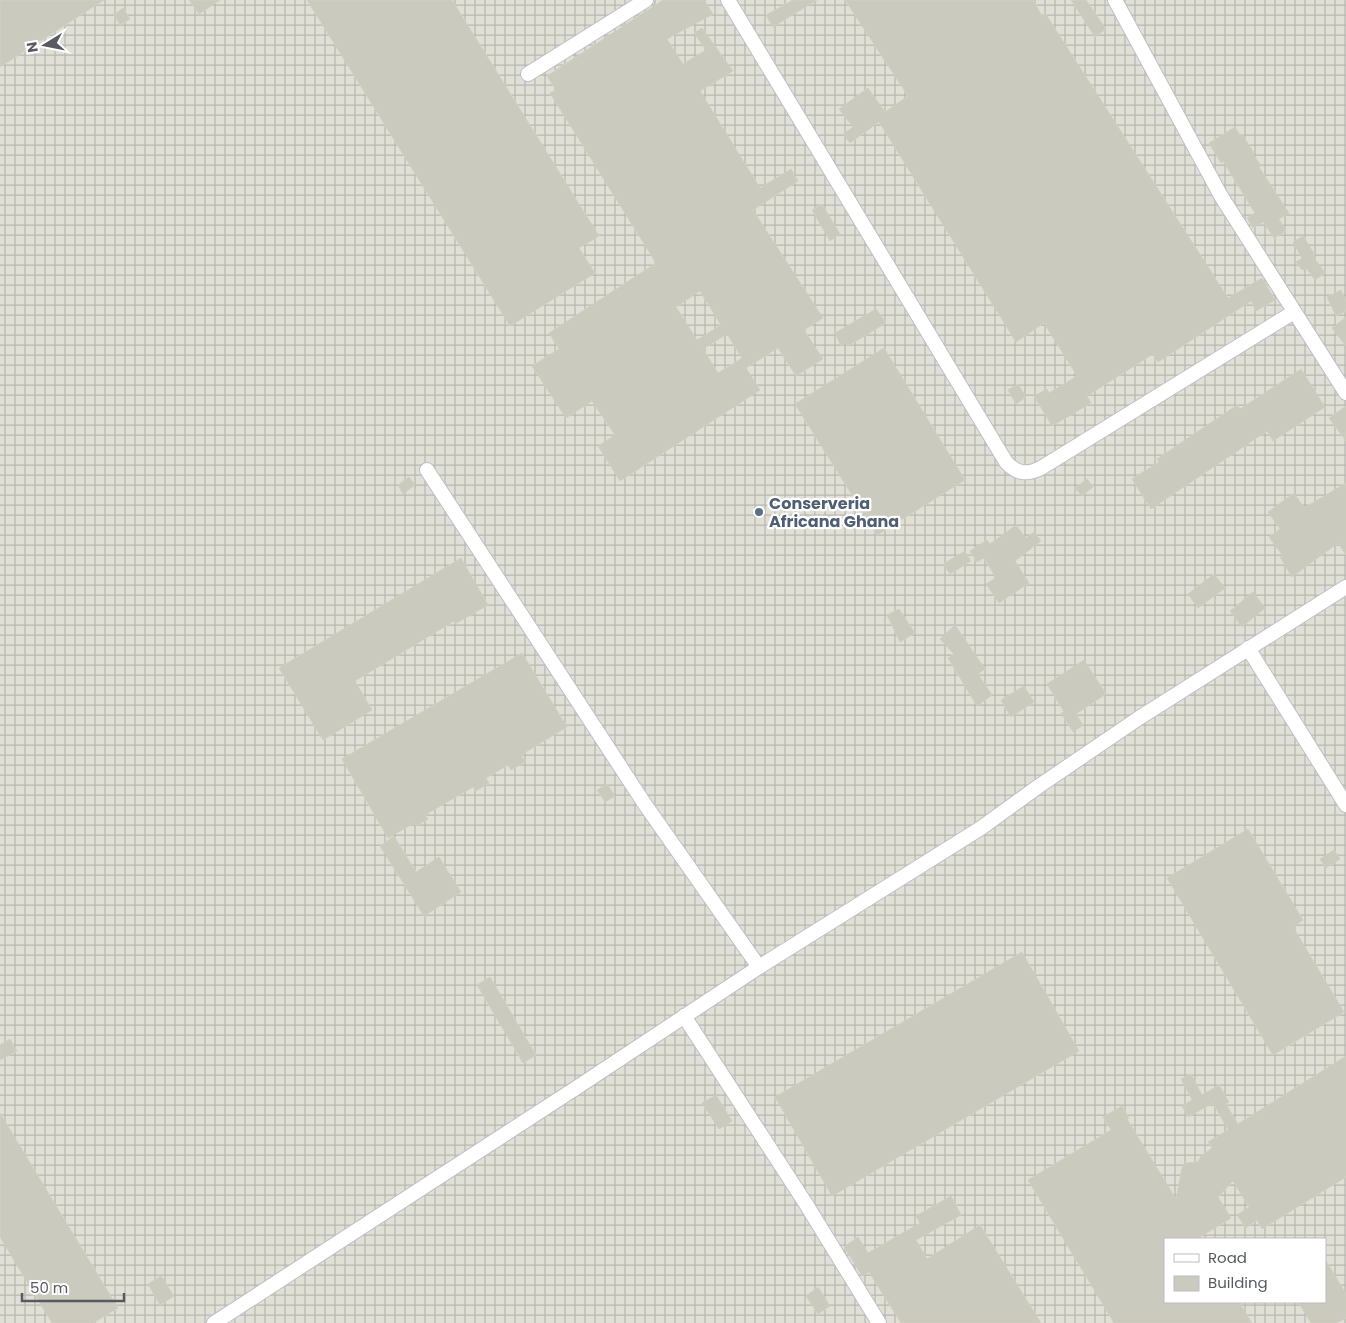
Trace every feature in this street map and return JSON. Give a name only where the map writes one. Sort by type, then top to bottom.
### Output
[{"type":"street","points":[[528,74],[646,0]]},
{"type":"street","points":[[728,0],[1001,454],[1013,470],[1033,473],[1042,468],[1294,312]]},
{"type":"street","points":[[1115,0],[1221,196],[1346,393]]},
{"type":"street","points":[[427,470],[644,803],[759,967]]},
{"type":"street","points":[[214,1323],[759,967],[981,828],[1139,718],[1346,587]]},
{"type":"street","points":[[1248,648],[1346,805]]},
{"type":"street","points":[[684,1016],[806,1204],[879,1323]]},
{"type":"shaded area","points":[[0,0],[1346,0],[1346,1323],[0,1323]]},
{"type":"building","points":[[0,0],[104,0],[0,67]]},
{"type":"building","points":[[189,0],[220,0],[199,14]]},
{"type":"building","points":[[307,0],[452,0],[599,236],[579,248],[595,273],[510,326]]},
{"type":"building","points":[[663,0],[704,0],[713,14],[667,39],[683,64],[706,50],[694,33],[702,28],[733,71],[700,91],[760,188],[791,169],[798,181],[753,210],[823,318],[804,330],[823,359],[796,376],[778,348],[746,368],[760,390],[620,481],[598,446],[615,435],[592,401],[566,418],[532,366],[559,349],[549,333],[656,263],[550,93],[556,90],[547,76]],"holes":[[[700,291],[721,325],[697,340],[676,307]],[[727,334],[742,358],[718,373],[703,349]]]},
{"type":"building","points":[[793,0],[817,0],[773,27],[766,15]]},
{"type":"building","points":[[845,0],[1033,0],[1042,16],[1045,13],[1228,298],[1262,278],[1275,300],[1256,311],[1251,301],[1158,362],[1153,354],[1087,396],[1091,403],[1052,426],[1034,396],[1047,389],[1049,393],[1077,376],[1044,323],[1016,342],[879,122],[850,143],[843,134],[853,127],[839,109],[868,88],[885,112],[908,96]]},
{"type":"building","points":[[1071,0],[1086,0],[1106,29],[1095,37]]},
{"type":"building","points":[[123,8],[130,19],[120,25],[114,15]]},
{"type":"building","points":[[1235,127],[1240,135],[1242,134],[1254,153],[1261,166],[1259,167],[1289,213],[1279,219],[1286,231],[1274,238],[1263,222],[1253,228],[1247,218],[1255,213],[1223,161],[1221,163],[1209,143]]},
{"type":"building","points":[[822,204],[840,234],[830,241],[812,210]]},
{"type":"building","points":[[1303,236],[1315,255],[1313,256],[1325,273],[1315,280],[1306,268],[1302,270],[1296,262],[1302,258],[1293,242]]},
{"type":"building","points":[[1341,290],[1346,301],[1346,311],[1336,316],[1327,297]]},
{"type":"building","points":[[876,309],[886,323],[848,346],[847,343],[841,346],[835,333]]},
{"type":"building","points":[[1346,317],[1346,346],[1332,328]]},
{"type":"building","points":[[884,348],[965,480],[877,535],[795,404]]},
{"type":"building","points":[[1301,369],[1325,407],[1273,441],[1267,431],[1151,509],[1132,479],[1159,462],[1157,459],[1237,405],[1240,409]]},
{"type":"building","points":[[1018,384],[1026,397],[1016,404],[1008,390]]},
{"type":"building","points":[[1346,406],[1346,441],[1329,418]]},
{"type":"building","points":[[409,477],[415,485],[403,494],[398,485]]},
{"type":"building","points":[[1087,479],[1093,487],[1082,496],[1075,488]]},
{"type":"building","points":[[1346,483],[1346,555],[1338,543],[1292,577],[1280,557],[1283,556],[1269,537],[1280,529],[1268,512],[1294,493],[1304,508]]},
{"type":"building","points":[[1016,525],[1026,538],[1034,532],[1041,541],[1015,561],[1029,583],[999,603],[986,584],[996,578],[984,558],[977,562],[970,551],[987,540],[990,544]]},
{"type":"building","points":[[965,551],[971,561],[950,574],[943,564]]},
{"type":"building","points":[[461,558],[488,605],[455,624],[454,621],[355,681],[372,710],[323,740],[279,668]]},
{"type":"building","points":[[1214,574],[1225,588],[1198,608],[1188,594]]},
{"type":"building","points":[[1253,592],[1265,608],[1242,627],[1230,611]]},
{"type":"building","points":[[899,609],[915,633],[900,642],[887,615]]},
{"type":"building","points":[[955,625],[985,669],[978,674],[992,695],[977,706],[948,658],[954,654],[940,639]]},
{"type":"building","points":[[522,653],[567,727],[521,755],[525,762],[511,770],[508,765],[486,778],[489,783],[476,791],[473,787],[425,815],[428,819],[416,826],[414,823],[388,838],[342,759]]},
{"type":"building","points":[[1084,660],[1106,694],[1076,714],[1083,725],[1073,732],[1061,713],[1064,712],[1047,684]]},
{"type":"building","points":[[1024,686],[1034,702],[1011,717],[1001,700]]},
{"type":"building","points":[[607,784],[615,796],[605,802],[597,790]]},
{"type":"building","points":[[1248,829],[1303,920],[1293,927],[1344,1012],[1273,1055],[1167,878]]},
{"type":"building","points":[[394,836],[416,872],[439,857],[461,892],[424,916],[380,846]]},
{"type":"building","points":[[1334,850],[1340,859],[1326,868],[1320,859]]},
{"type":"building","points":[[1022,952],[1079,1051],[832,1196],[775,1097]]},
{"type":"building","points":[[490,977],[536,1055],[523,1063],[477,985]]},
{"type":"building","points":[[10,1039],[17,1051],[0,1060],[0,1045]]},
{"type":"building","points":[[1346,1056],[1346,1177],[1262,1229],[1257,1220],[1246,1228],[1237,1215],[1249,1207],[1233,1181],[1218,1197],[1231,1218],[1199,1238],[1164,1238],[1164,1303],[1240,1303],[1252,1323],[1114,1323],[1028,1180],[1111,1130],[1103,1117],[1122,1106],[1129,1118],[1127,1119],[1176,1199],[1184,1164],[1198,1162],[1201,1156],[1212,1148],[1208,1142],[1228,1130],[1213,1103],[1188,1117],[1182,1106],[1192,1100],[1181,1079],[1191,1074],[1202,1095],[1219,1085],[1229,1102],[1226,1104],[1238,1124]]},
{"type":"building","points":[[716,1095],[732,1121],[719,1129],[702,1103]]},
{"type":"building","points":[[0,1113],[118,1308],[93,1323],[52,1323],[0,1237]]},
{"type":"building","points":[[951,1196],[961,1215],[916,1240],[927,1259],[980,1225],[1041,1323],[901,1323],[869,1272],[862,1276],[844,1247],[858,1237],[868,1253],[920,1223],[916,1216]]},
{"type":"building","points":[[1326,1261],[1346,1294],[1346,1318],[1337,1323],[1311,1323],[1299,1303],[1326,1303]]},
{"type":"building","points":[[161,1276],[174,1296],[160,1305],[148,1284]]},
{"type":"building","points":[[818,1287],[830,1306],[818,1314],[806,1296]]},
{"type":"place","name":"Conserveria Africana Ghana","points":[[759,512]]}]
